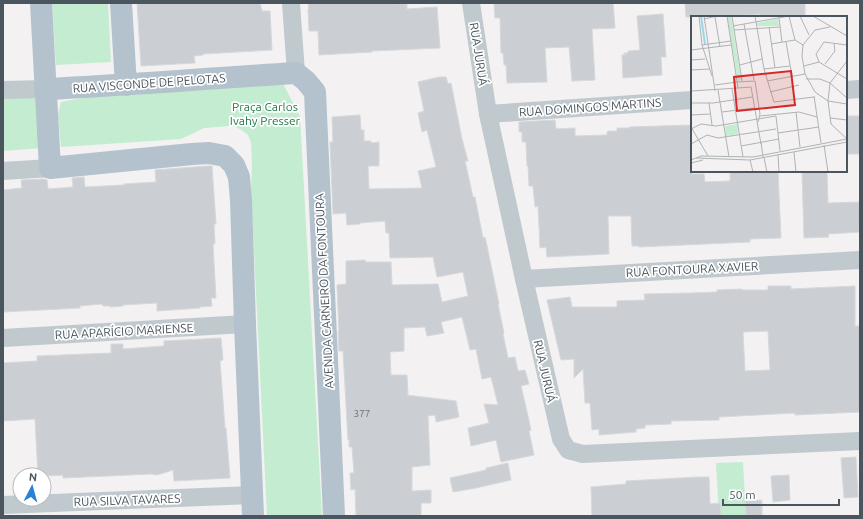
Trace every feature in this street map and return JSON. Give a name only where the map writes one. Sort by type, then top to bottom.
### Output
[{"type":"main road","points":[[41,3],[50,168],[209,153],[225,156],[234,165],[239,178],[241,200],[244,324],[253,506]]},
{"type":"main road","points":[[122,3],[126,85]]},
{"type":"main road","name":"RUA VISCONDE DE PELOTAS","points":[[45,89],[296,73]]},
{"type":"main road","name":"AVENIDA CARNEIRO DA FONTOURA","points":[[296,73],[306,81],[315,92],[334,516]]},
{"type":"street","points":[[291,3],[296,73]]},
{"type":"street","name":"RUA JURUÁ","points":[[471,3],[488,114],[561,439],[568,450],[583,454],[860,441]]},
{"type":"street","name":"RUA VISCONDE DE PELOTAS","points":[[3,90],[45,89]]},
{"type":"street","points":[[847,90],[860,89]]},
{"type":"street","name":"RUA DOMINGOS MARTINS","points":[[488,114],[691,100]]},
{"type":"street","points":[[3,171],[50,168]]},
{"type":"street","name":"RUA FONTOURA XAVIER","points":[[524,279],[860,260]]},
{"type":"street","name":"RUA APARÍCIO MARIENSE","points":[[3,338],[244,324]]},
{"type":"street","name":"RUA SILVA TAVARES","points":[[3,505],[253,506]]},
{"type":"green space","points":[[52,3],[108,3],[111,62],[56,65]]},
{"type":"green space","name":"Praça Carlos Ivahy Presser","points":[[282,82],[300,116],[322,516],[267,516],[251,190],[251,142],[248,135],[236,127],[229,126],[204,128],[181,139],[61,147],[58,115],[61,102],[87,97]]},
{"type":"green space","points":[[37,97],[43,148],[3,151],[3,98]]},
{"type":"green space","points":[[743,462],[746,516],[719,516],[716,463]]},
{"type":"building","points":[[137,3],[260,3],[262,11],[270,11],[272,50],[203,54],[194,56],[195,63],[141,66]]},
{"type":"building","points":[[308,3],[398,3],[407,4],[407,9],[437,7],[440,48],[319,55],[318,31],[309,31]]},
{"type":"building","points":[[494,3],[613,3],[615,28],[592,29],[595,80],[572,81],[569,47],[545,48],[547,82],[507,83],[506,65],[504,65],[503,53],[501,53],[500,18],[495,18]]},
{"type":"building","points":[[685,3],[805,3],[805,16],[760,16],[760,14],[686,17]]},
{"type":"building","points":[[663,14],[666,57],[661,57],[662,75],[623,78],[622,55],[625,55],[624,53],[628,53],[628,51],[640,50],[637,16]]},
{"type":"building","points":[[439,77],[446,77],[448,84],[451,83],[468,161],[465,161],[473,197],[475,197],[483,238],[485,237],[486,241],[508,358],[515,357],[518,371],[525,370],[529,384],[521,386],[531,430],[529,431],[534,455],[501,462],[496,440],[471,446],[468,428],[489,423],[484,404],[498,405],[491,377],[482,379],[476,349],[470,350],[462,317],[441,322],[444,333],[427,336],[425,327],[404,328],[404,351],[390,352],[391,375],[407,375],[408,395],[406,395],[456,401],[459,417],[436,422],[435,415],[428,416],[430,465],[412,467],[412,491],[431,490],[431,503],[421,503],[421,516],[356,516],[355,489],[351,490],[350,473],[354,473],[352,447],[349,447],[348,440],[343,351],[339,351],[338,331],[337,285],[346,284],[346,261],[365,260],[366,262],[391,262],[392,285],[438,284],[442,302],[468,296],[463,272],[437,277],[433,257],[390,258],[389,233],[386,233],[385,221],[347,225],[346,213],[333,214],[330,142],[333,142],[332,117],[360,115],[361,130],[364,130],[364,141],[371,141],[371,143],[379,142],[379,166],[368,166],[369,189],[422,188],[418,171],[436,167],[427,130],[422,132],[418,113],[424,111],[418,82]]},
{"type":"building","points":[[847,116],[860,116],[860,154],[847,154]]},
{"type":"building","points":[[555,120],[556,129],[575,128],[575,136],[607,135],[607,132],[609,131],[617,131],[617,128],[691,125],[691,172],[692,174],[704,174],[705,182],[730,181],[730,172],[778,172],[781,238],[750,239],[750,242],[639,247],[632,246],[631,216],[608,216],[609,254],[547,257],[546,247],[540,248],[538,206],[535,207],[533,186],[529,186],[526,142],[522,142],[522,132],[519,132],[519,122]]},
{"type":"building","points":[[212,166],[216,224],[214,224],[215,244],[213,244],[216,298],[211,298],[212,306],[157,311],[157,303],[110,307],[103,306],[102,304],[80,306],[80,308],[3,312],[3,190],[22,188],[21,180],[47,180],[48,189],[73,187],[72,178],[84,177],[85,187],[156,182],[155,170]]},
{"type":"building","points":[[802,172],[827,172],[828,203],[860,202],[860,232],[828,234],[829,237],[804,238]]},
{"type":"building","points":[[768,286],[791,286],[791,289],[855,286],[855,326],[860,326],[860,412],[795,415],[795,413],[719,417],[719,420],[671,421],[671,424],[645,425],[645,428],[636,429],[636,432],[599,435],[599,429],[592,430],[590,403],[585,403],[583,369],[574,378],[574,359],[561,360],[547,300],[570,297],[572,307],[617,307],[617,301],[645,300],[644,294],[717,292],[717,290],[742,289],[768,290]],"holes":[[[768,331],[770,370],[745,371],[743,332]]]},
{"type":"building","points":[[221,338],[223,360],[220,361],[230,478],[174,481],[173,470],[157,475],[63,478],[63,475],[52,476],[52,467],[38,467],[35,419],[3,421],[3,363],[37,361],[37,356],[111,353],[111,344],[123,344],[123,349],[164,346],[164,341]]},
{"type":"building","points":[[856,457],[858,497],[844,498],[841,458]]},
{"type":"building","points":[[508,463],[511,480],[453,492],[450,478],[486,470],[486,468]]},
{"type":"building","points":[[789,475],[790,500],[773,502],[771,476]]},
{"type":"building","points":[[709,477],[710,504],[720,503],[721,516],[592,516],[591,487],[626,484],[626,481]]},
{"type":"building","points":[[762,500],[762,516],[746,516],[745,501]]}]
